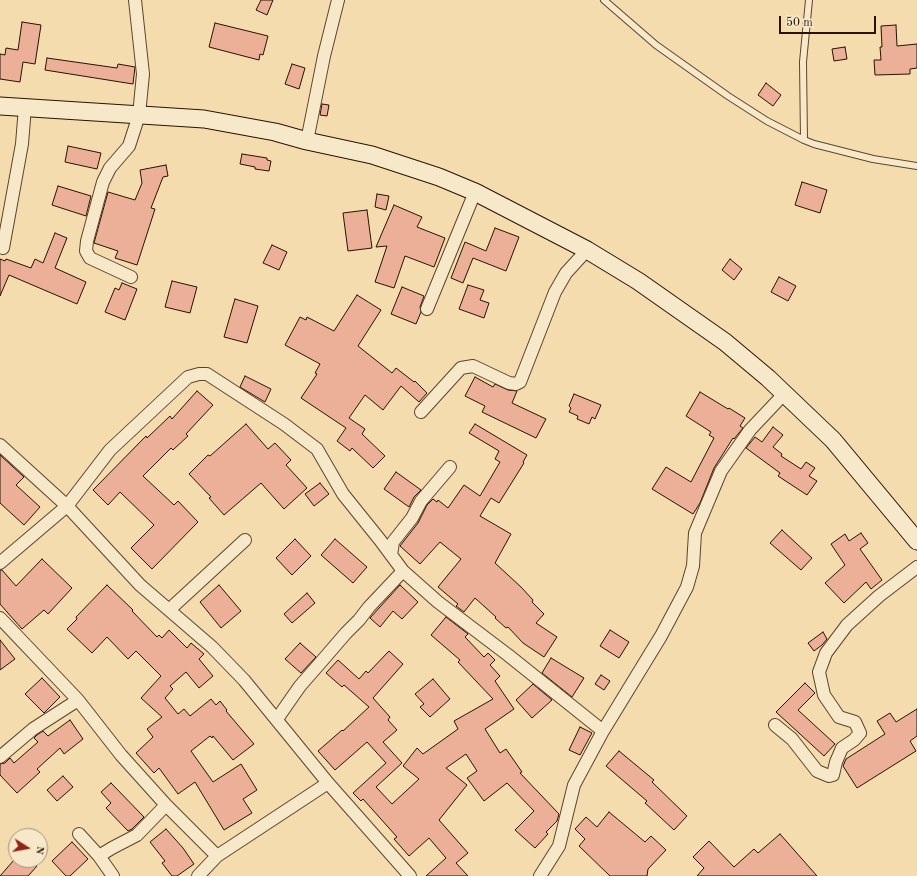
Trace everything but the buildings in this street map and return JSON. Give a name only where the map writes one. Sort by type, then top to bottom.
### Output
[{"type":"main road","points":[[0,106],[204,119],[275,132],[372,156],[439,177],[475,192],[587,250],[638,280],[719,338],[768,378],[833,440],[917,540]]},
{"type":"street","points":[[131,277],[90,258],[86,251],[87,241],[103,182],[110,168],[129,146],[139,115],[143,74],[135,0]]},
{"type":"street","points":[[307,141],[324,56],[338,0]]},
{"type":"street","points":[[3,248],[22,144],[25,107]]},
{"type":"street","points":[[427,309],[475,192]]},
{"type":"street","points":[[421,412],[461,368],[473,366],[509,383],[516,384],[520,382],[555,292],[566,273],[587,250]]},
{"type":"street","points":[[0,563],[67,506],[110,450],[188,377],[199,374],[207,374],[284,424],[317,449],[342,494],[403,571],[438,602],[508,655],[603,731]]},
{"type":"street","points":[[540,876],[559,846],[574,785],[603,731],[661,636],[687,587],[693,566],[695,533],[721,471],[750,430],[784,394]]},
{"type":"street","points":[[0,445],[67,506],[140,585],[212,647],[244,680],[328,783],[410,876]]},
{"type":"street","points":[[391,555],[393,542],[412,518],[421,501],[450,467]]},
{"type":"street","points":[[170,610],[245,540]]},
{"type":"street","points":[[775,725],[792,739],[817,772],[829,776],[833,775],[836,762],[842,748],[854,740],[860,733],[855,722],[839,717],[824,695],[819,672],[826,653],[847,625],[879,596],[917,567]]},
{"type":"street","points":[[277,719],[300,686],[403,571]]},
{"type":"street","points":[[0,618],[78,700],[121,755],[166,805],[217,856]]},
{"type":"street","points":[[0,757],[33,729],[78,700]]},
{"type":"street","points":[[198,876],[217,856],[328,783]]},
{"type":"street","points":[[98,856],[137,835],[166,805]]},
{"type":"street","points":[[79,834],[113,876]]},
{"type":"lane","points":[[604,0],[656,45],[767,121],[804,140],[873,158],[917,166]]},
{"type":"lane","points":[[804,140],[803,62],[809,0]]}]
